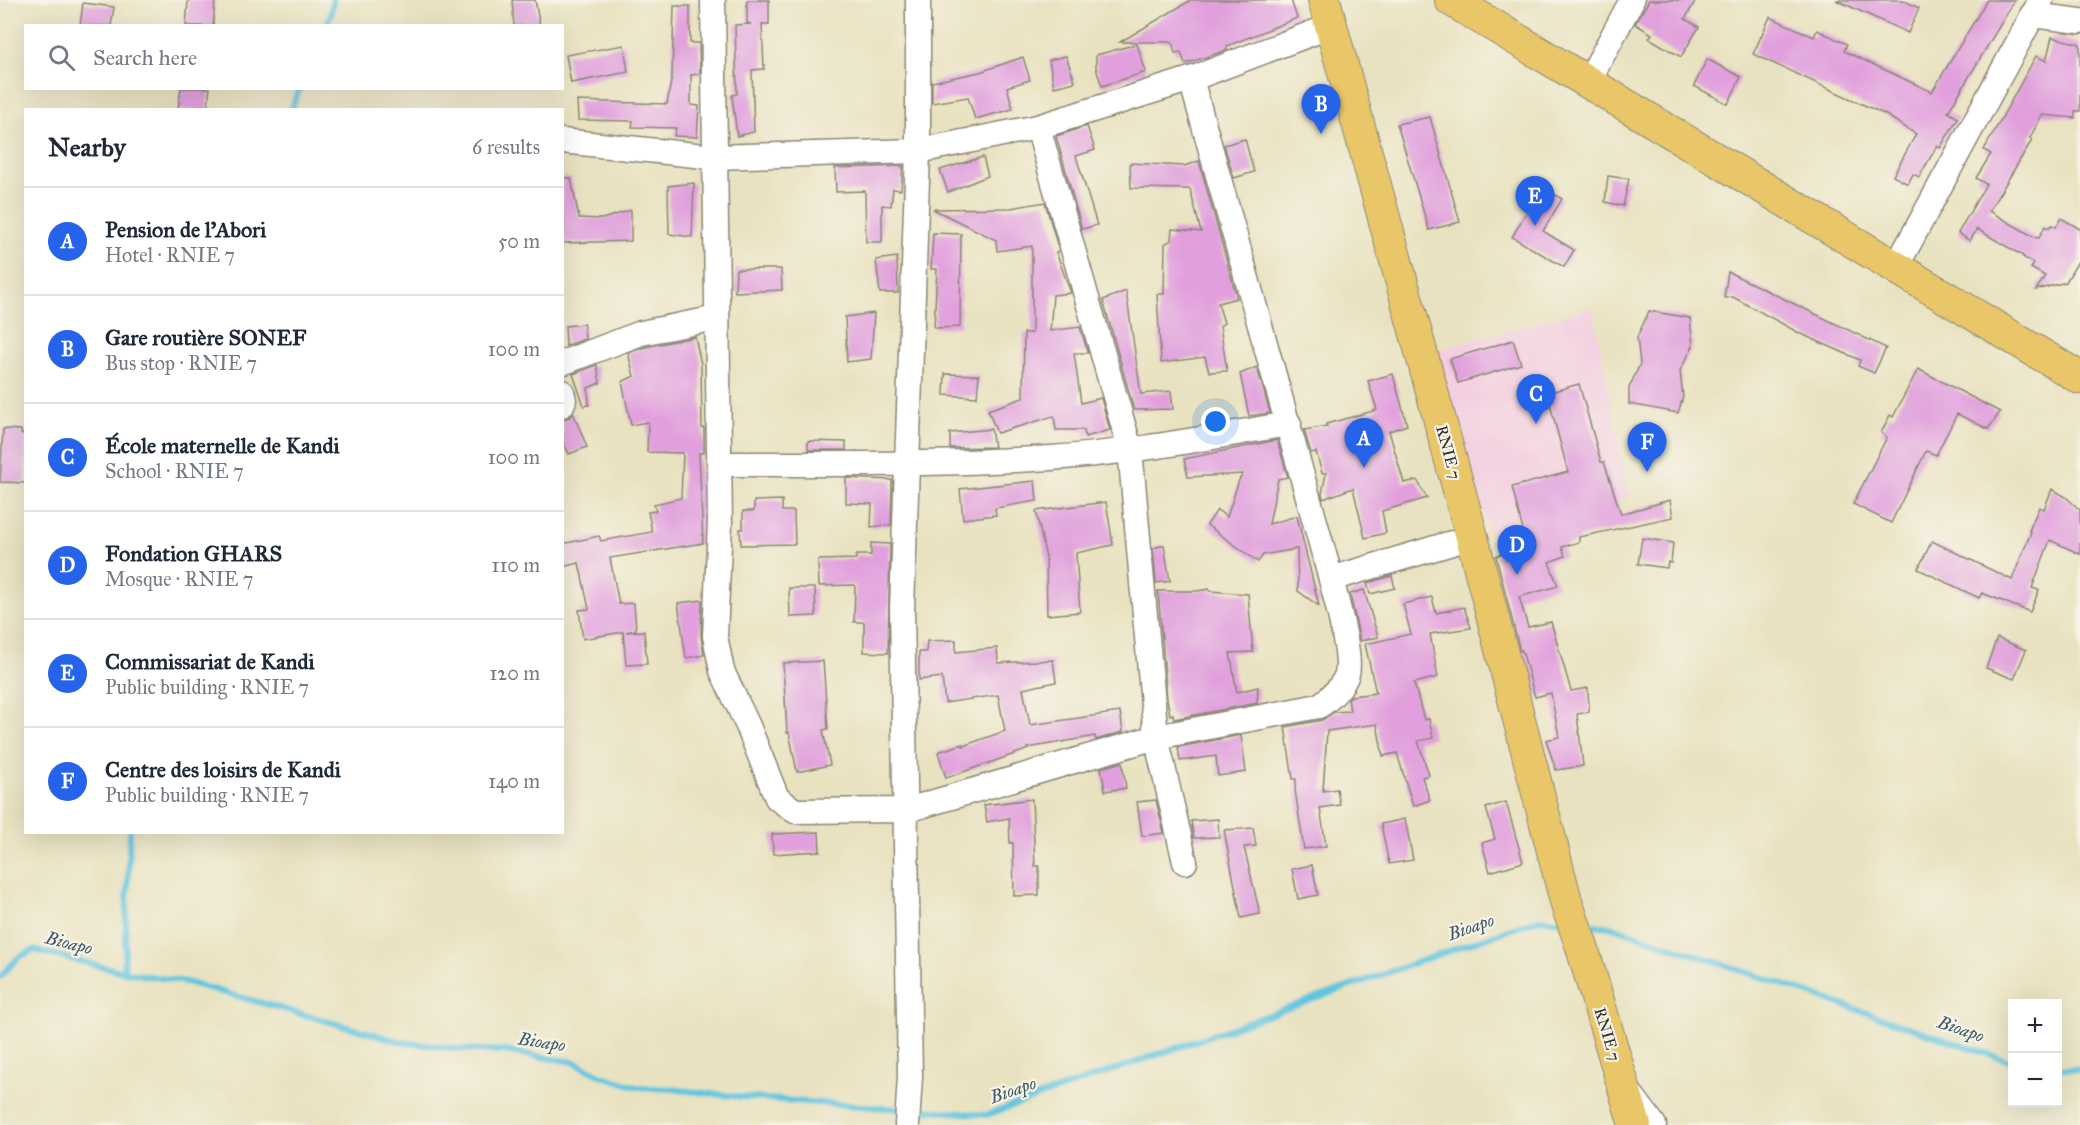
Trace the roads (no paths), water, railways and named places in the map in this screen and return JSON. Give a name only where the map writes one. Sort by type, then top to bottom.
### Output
[{"type":"main road","points":[[1451,0],[1587,84],[2080,378]]},
{"type":"main road","name":"RNIE 7","points":[[1328,13],[1472,537],[1567,905],[1581,944],[1635,1125]]},
{"type":"street","points":[[713,0],[720,464],[715,636],[722,671],[748,726],[777,798],[795,811],[907,810],[1156,736],[1320,706],[1329,700],[1347,673],[1346,646],[1331,579],[1191,79]]},
{"type":"street","points":[[907,1125],[910,1076],[902,609],[918,151],[918,0]]},
{"type":"street","points":[[1587,84],[1632,0]]},
{"type":"street","points":[[1895,269],[2037,8],[2080,21]]},
{"type":"street","points":[[564,141],[714,158],[918,151],[1038,127],[1191,79],[1328,13]]},
{"type":"street","points":[[1038,127],[1130,449],[1156,736],[1185,862]]},
{"type":"street","points":[[564,362],[642,333],[717,318]]},
{"type":"street","points":[[720,464],[906,464],[1051,458],[1130,449],[1288,424]]},
{"type":"street","points":[[1331,579],[1472,537]]},
{"type":"street","points":[[1623,1084],[1654,1125]]},
{"type":"waterway","points":[[327,24],[333,0]]},
{"type":"waterway","points":[[292,108],[299,90]]},
{"type":"waterway","points":[[124,972],[130,834]]},
{"type":"waterway","name":"Bioapo","points":[[912,1109],[987,1115],[1539,919],[1564,922]]},
{"type":"waterway","name":"Bioapo","points":[[1583,924],[1613,927],[2008,1061]]},
{"type":"waterway","name":"Bioapo","points":[[0,977],[19,957],[34,950],[124,972],[186,982],[402,1042],[458,1049],[504,1051],[574,1062],[600,1075],[637,1087],[901,1109]]},
{"type":"waterway","name":"Bioapo","points":[[2062,1068],[2080,1069]]},
{"type":"place","name":"Gare routière SONEF","points":[[1321,134]]},
{"type":"place","name":"Commissariat de Kandi","points":[[1535,226]]},
{"type":"place","name":"École maternelle de Kandi","points":[[1536,424]]},
{"type":"place","name":"Pension de l'Abori","points":[[1364,468]]},
{"type":"place","name":"Centre des loisirs de Kandi","points":[[1647,472]]},
{"type":"place","name":"Fondation GHARS","points":[[1517,575]]}]
